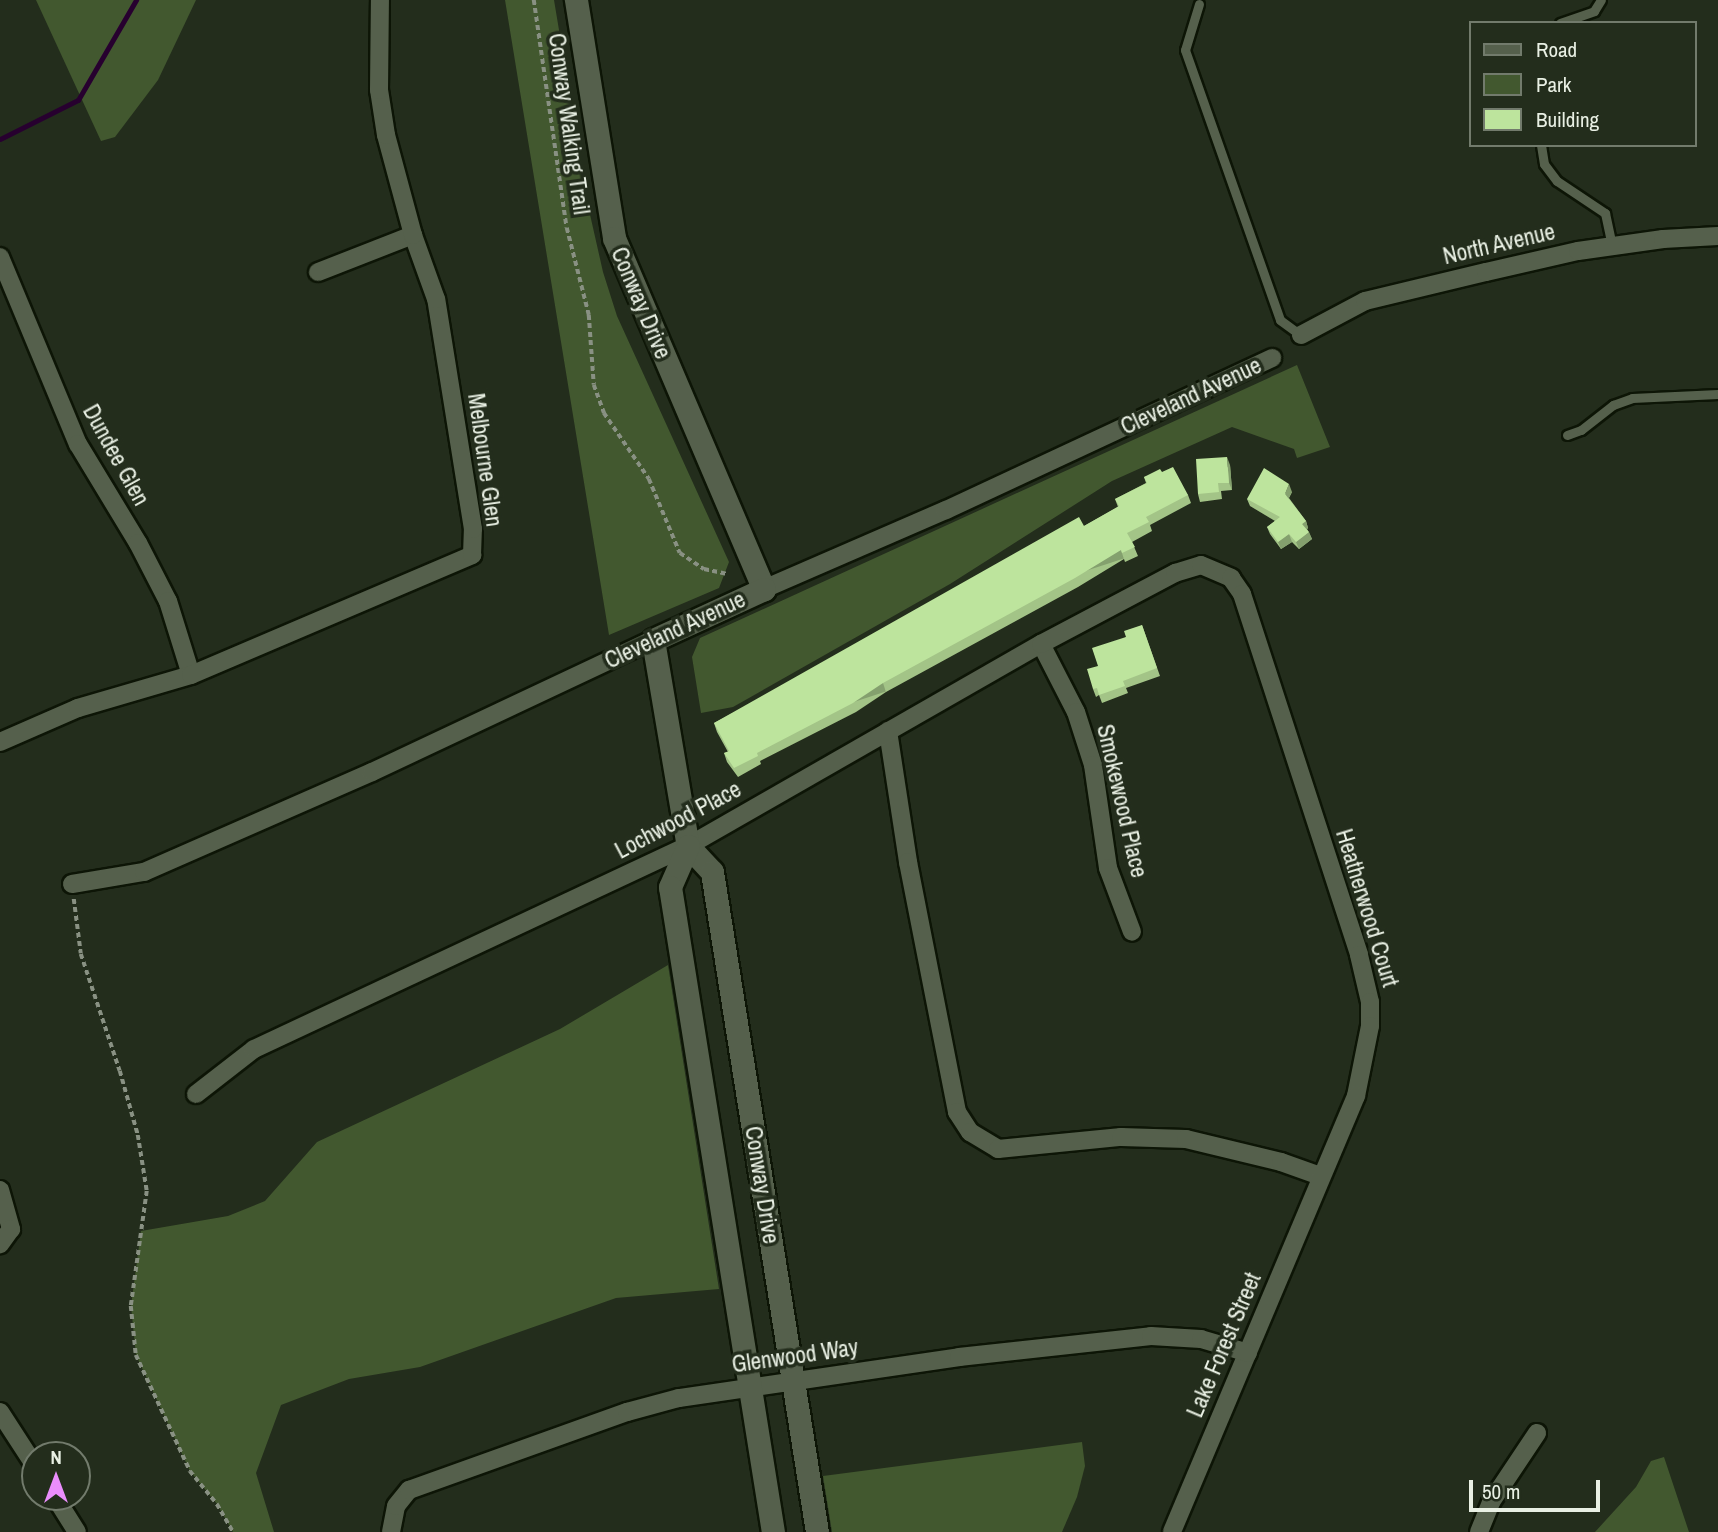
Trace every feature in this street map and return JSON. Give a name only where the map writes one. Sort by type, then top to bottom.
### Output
[{"type":"street","name":"Melbourne Glen","points":[[0,742],[78,708],[191,675],[472,555],[473,528],[436,299],[412,235],[386,135],[379,90],[380,0]]},
{"type":"street","name":"Conway Drive","points":[[576,0],[614,238],[764,589]]},
{"type":"street","points":[[318,272],[412,235]]},
{"type":"street","name":"North Avenue","points":[[1301,335],[1365,301],[1578,251],[1718,236]]},
{"type":"street","name":"Dundee Glen","points":[[0,257],[78,444],[138,543],[168,601],[191,675]]},
{"type":"street","name":"Cleveland Avenue","points":[[72,884],[144,872],[372,772],[653,640],[946,510],[1272,358]]},
{"type":"street","name":"Heatherwood Court","points":[[1175,573],[1201,565],[1231,578],[1242,594],[1359,955],[1370,1002],[1370,1026],[1356,1096],[1320,1176]]},
{"type":"street","name":"Lochwood Place","points":[[196,1094],[254,1049],[688,846],[1041,644],[1175,573]]},
{"type":"street","points":[[653,640],[688,846]]},
{"type":"street","name":"Smokewood Place","points":[[1041,644],[1076,712],[1093,765],[1108,868],[1132,932]]},
{"type":"street","points":[[888,731],[908,862],[957,1112],[970,1132],[998,1149],[1121,1137],[1186,1139],[1281,1161],[1320,1176]]},
{"type":"street","name":"Conway Drive","points":[[773,1532],[752,1387],[670,887],[688,846],[712,872],[817,1532]]},
{"type":"street","name":"Lake Forest Street","points":[[1172,1532],[1320,1176]]},
{"type":"street","points":[[0,1190],[11,1229],[0,1244]]},
{"type":"street","name":"Glenwood Way","points":[[391,1532],[396,1506],[409,1490],[627,1412],[679,1398],[792,1380],[1151,1336],[1201,1339],[1248,1353]]},
{"type":"street","points":[[0,1412],[21,1444]]},
{"type":"street","points":[[1479,1532],[1490,1502],[1537,1433]]},
{"type":"street","points":[[64,1511],[77,1532]]},
{"type":"lane","points":[[1566,21],[1594,12],[1601,0]]},
{"type":"lane","points":[[1199,4],[1185,50],[1280,320],[1301,335]]},
{"type":"lane","points":[[1541,147],[1544,164],[1557,181],[1605,213],[1612,246]]},
{"type":"lane","points":[[1567,435],[1581,430],[1613,405],[1632,398],[1718,394]]},
{"type":"path","name":"Conway Walking Trail","points":[[534,0],[541,70],[558,154],[567,228],[589,315],[594,385],[604,413],[649,479],[680,553],[704,569],[727,574]]},
{"type":"path","points":[[72,884],[81,954],[138,1135],[147,1191],[131,1306],[136,1355],[190,1471],[217,1504],[233,1532]]},
{"type":"green space","points":[[36,0],[196,0],[158,80],[115,137],[101,141]]},
{"type":"green space","points":[[505,0],[554,0],[589,210],[603,272],[617,316],[729,562],[719,588],[609,635]]},
{"type":"green space","points":[[1297,365],[1330,447],[1297,458],[1294,449],[1232,427],[1112,481],[950,584],[733,707],[701,713],[692,657],[700,638]]},
{"type":"green space","points":[[668,965],[719,1289],[616,1298],[420,1367],[349,1379],[281,1405],[256,1473],[274,1532],[233,1532],[217,1504],[190,1471],[136,1355],[131,1306],[141,1231],[228,1216],[265,1201],[317,1142],[560,1029]]},
{"type":"green space","points":[[1082,1442],[1085,1466],[1077,1497],[1062,1532],[832,1532],[823,1476]]},
{"type":"green space","points":[[1664,1457],[1689,1532],[1595,1532],[1636,1487],[1651,1461]]},
{"type":"building","points":[[1227,457],[1229,483],[1218,483],[1219,492],[1198,494],[1196,459]]},
{"type":"building","points":[[1173,467],[1188,495],[1146,517],[1149,522],[1127,533],[1135,547],[1122,553],[1121,550],[883,683],[853,703],[757,753],[758,756],[734,768],[724,753],[729,751],[714,723],[1079,517],[1084,526],[1119,506],[1115,499],[1147,483],[1144,477],[1160,469],[1162,472]]},
{"type":"building","points":[[1264,468],[1289,484],[1285,494],[1306,521],[1302,524],[1309,532],[1296,542],[1289,534],[1278,542],[1267,527],[1280,517],[1247,499]]},
{"type":"building","points":[[1142,625],[1157,668],[1123,681],[1125,686],[1099,695],[1097,688],[1093,689],[1087,669],[1098,666],[1092,648],[1126,637],[1124,631]]},
{"type":"waterway","points":[[0,139],[78,100],[136,0]]}]
